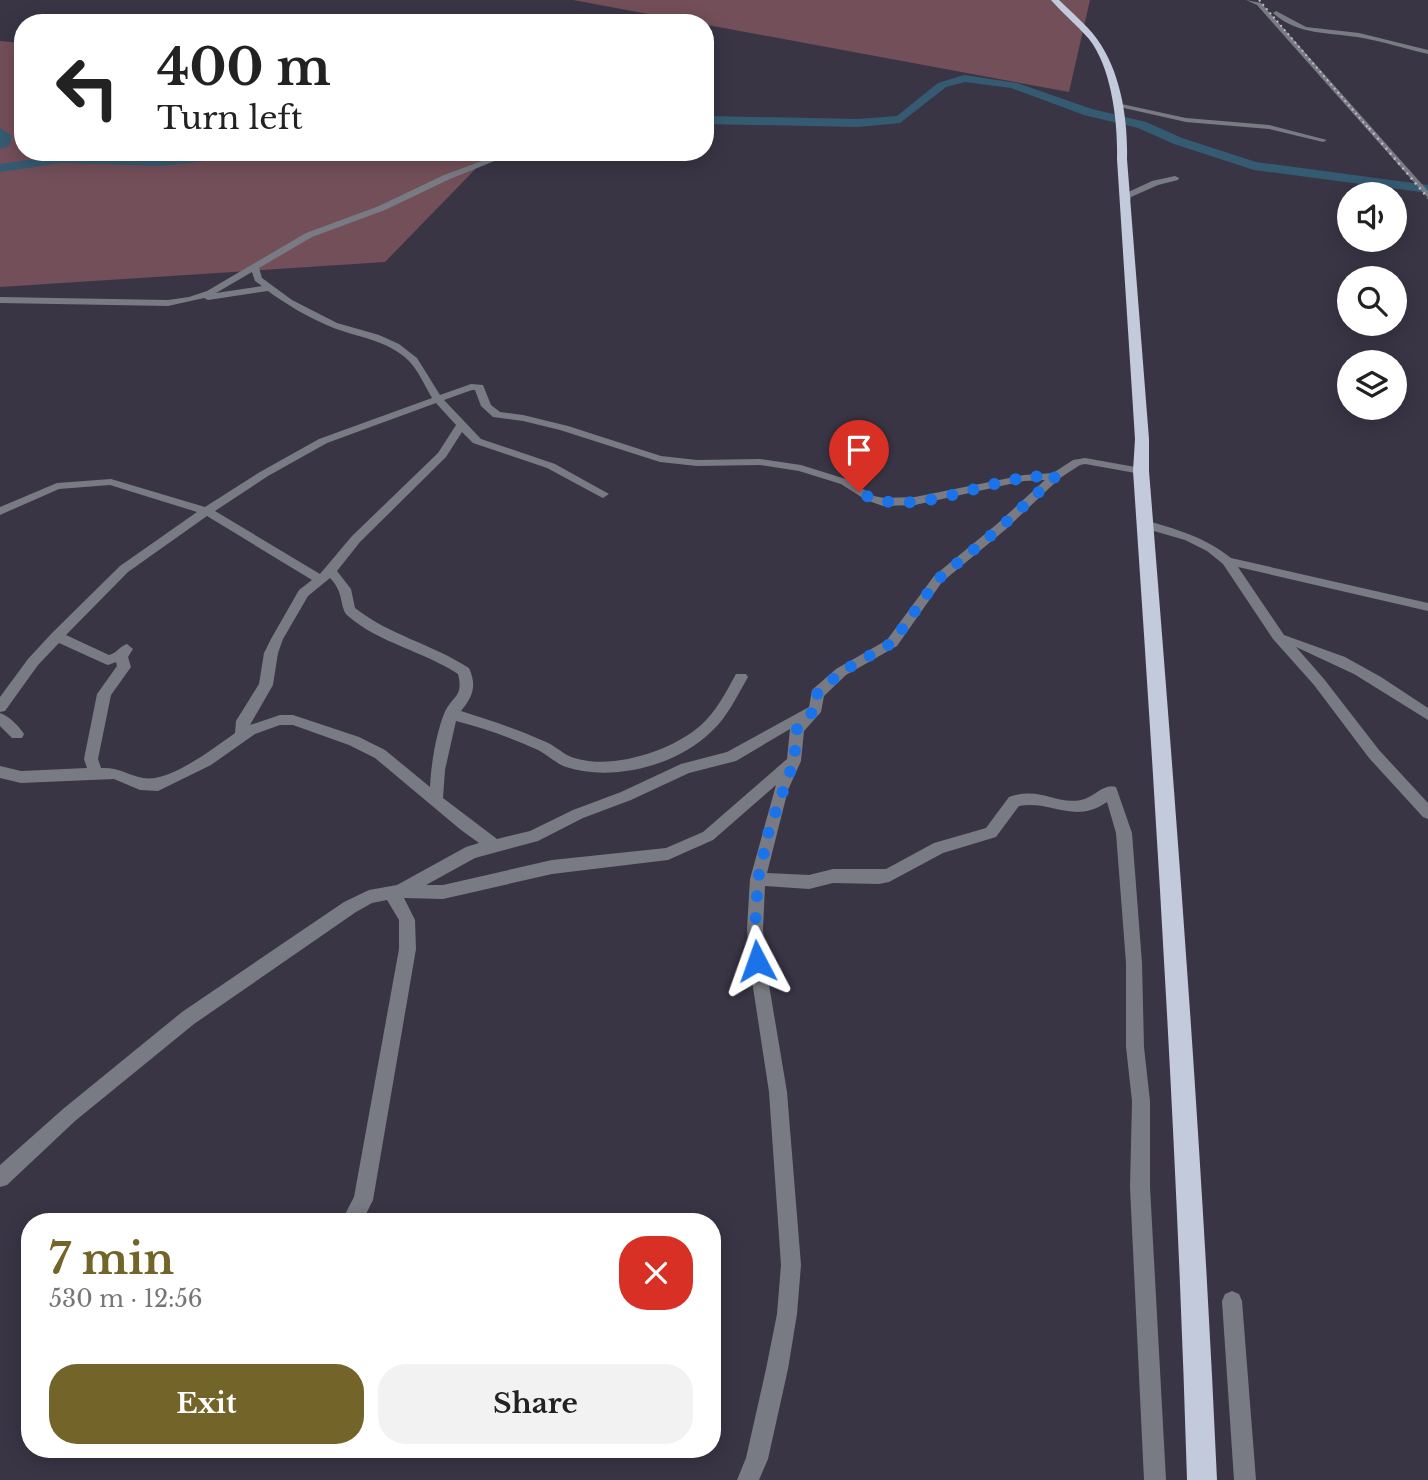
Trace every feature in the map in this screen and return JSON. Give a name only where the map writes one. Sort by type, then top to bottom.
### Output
[{"type":"highway","points":[[1055,0],[1093,39],[1104,57],[1119,115],[1127,200],[1142,439],[1144,524],[1163,780],[1196,1319],[1202,1480]]},
{"type":"street","points":[[1249,0],[1258,4],[1428,197]]},
{"type":"street","points":[[1269,6],[1284,21],[1304,30],[1360,35],[1428,52]]},
{"type":"street","points":[[1119,115],[1269,127],[1324,140]]},
{"type":"street","points":[[191,300],[210,293],[309,235],[382,208],[447,177],[489,161]]},
{"type":"street","points":[[1127,200],[1127,196],[1140,189],[1175,178]]},
{"type":"street","points":[[255,267],[258,279],[289,302],[334,325],[376,337],[396,346],[414,360],[438,400],[477,442],[551,466],[603,494]]},
{"type":"street","points":[[0,300],[168,303],[269,288]]},
{"type":"street","points":[[0,707],[57,636],[124,569],[207,511],[264,474],[323,441],[438,400],[453,391],[476,386],[481,390],[488,409],[497,415],[564,428],[660,459],[697,463],[760,462],[801,468],[845,482],[870,498],[883,502],[915,501],[1024,478],[1056,476]]},
{"type":"street","points":[[242,734],[243,721],[266,685],[271,653],[277,639],[303,593],[325,575],[356,539],[442,455],[461,425]]},
{"type":"street","points":[[748,1480],[757,1459],[777,1369],[787,1314],[791,1265],[778,1092],[757,961],[755,929],[758,879],[769,830],[794,761],[797,729],[816,708],[817,694],[841,672],[892,643],[938,579],[1001,527],[1056,476],[1077,462],[1086,461],[1141,471]]},
{"type":"street","points":[[2,511],[57,486],[111,482],[207,511],[269,551],[325,575],[350,595],[349,610],[367,625],[464,671],[468,686],[465,696],[451,715],[438,770],[436,799]]},
{"type":"street","points":[[1144,524],[1189,537],[1211,548],[1227,561],[1282,639],[1388,770],[1428,813]]},
{"type":"street","points":[[1227,561],[1428,607]]},
{"type":"street","points":[[57,636],[104,659],[124,652],[124,667],[104,694],[92,746],[91,758],[96,774]]},
{"type":"street","points":[[1282,639],[1347,663],[1428,715]]},
{"type":"street","points":[[451,715],[543,747],[565,761],[589,767],[612,766],[663,757],[698,735],[714,719],[741,677]]},
{"type":"street","points":[[395,892],[471,852],[533,837],[570,818],[687,768],[731,757],[816,708]]},
{"type":"street","points":[[0,719],[17,734]]},
{"type":"street","points":[[0,772],[21,776],[115,774],[139,784],[158,785],[205,761],[242,734],[257,727],[288,720],[318,727],[380,754],[466,826],[495,846]]},
{"type":"street","points":[[0,1178],[69,1115],[188,1018],[350,907],[369,897],[395,892],[443,892],[552,867],[668,854],[708,836],[794,761]]},
{"type":"street","points":[[758,879],[809,882],[833,876],[889,875],[939,848],[991,833],[1014,801],[1031,799],[1080,808],[1091,806],[1111,791],[1124,833],[1135,963],[1135,1047],[1142,1101],[1140,1187],[1155,1480]]},
{"type":"street","points":[[356,1213],[363,1200],[405,971],[409,933],[407,915],[395,892]]},
{"type":"street","points":[[1232,1301],[1245,1480]]},
{"type":"shaded area","points":[[573,0],[1090,0],[1069,92],[714,26],[714,14],[648,14]]},
{"type":"shaded area","points":[[0,41],[14,42],[14,161],[483,161],[385,262],[0,287]]},
{"type":"waterway","points":[[714,120],[858,123],[900,119],[942,85],[964,78],[1013,85],[1088,112],[1142,125],[1178,141],[1254,166],[1428,189]]},
{"type":"waterway","points":[[0,132],[6,136],[4,143],[0,145]]},
{"type":"waterway","points":[[0,168],[48,161]]},
{"type":"waterway","points":[[129,161],[171,161]]},
{"type":"railway","points":[[1259,0],[1370,130]]},
{"type":"railway","points":[[1369,128],[1428,198]]},
{"type":"route","points":[[757,961],[755,929],[758,879],[769,830],[781,790],[794,761],[797,729],[816,708],[817,694],[841,672],[867,660],[892,643],[902,633],[923,596],[938,579],[1001,527],[1056,476],[1024,478],[915,501],[883,502],[859,492]]}]
